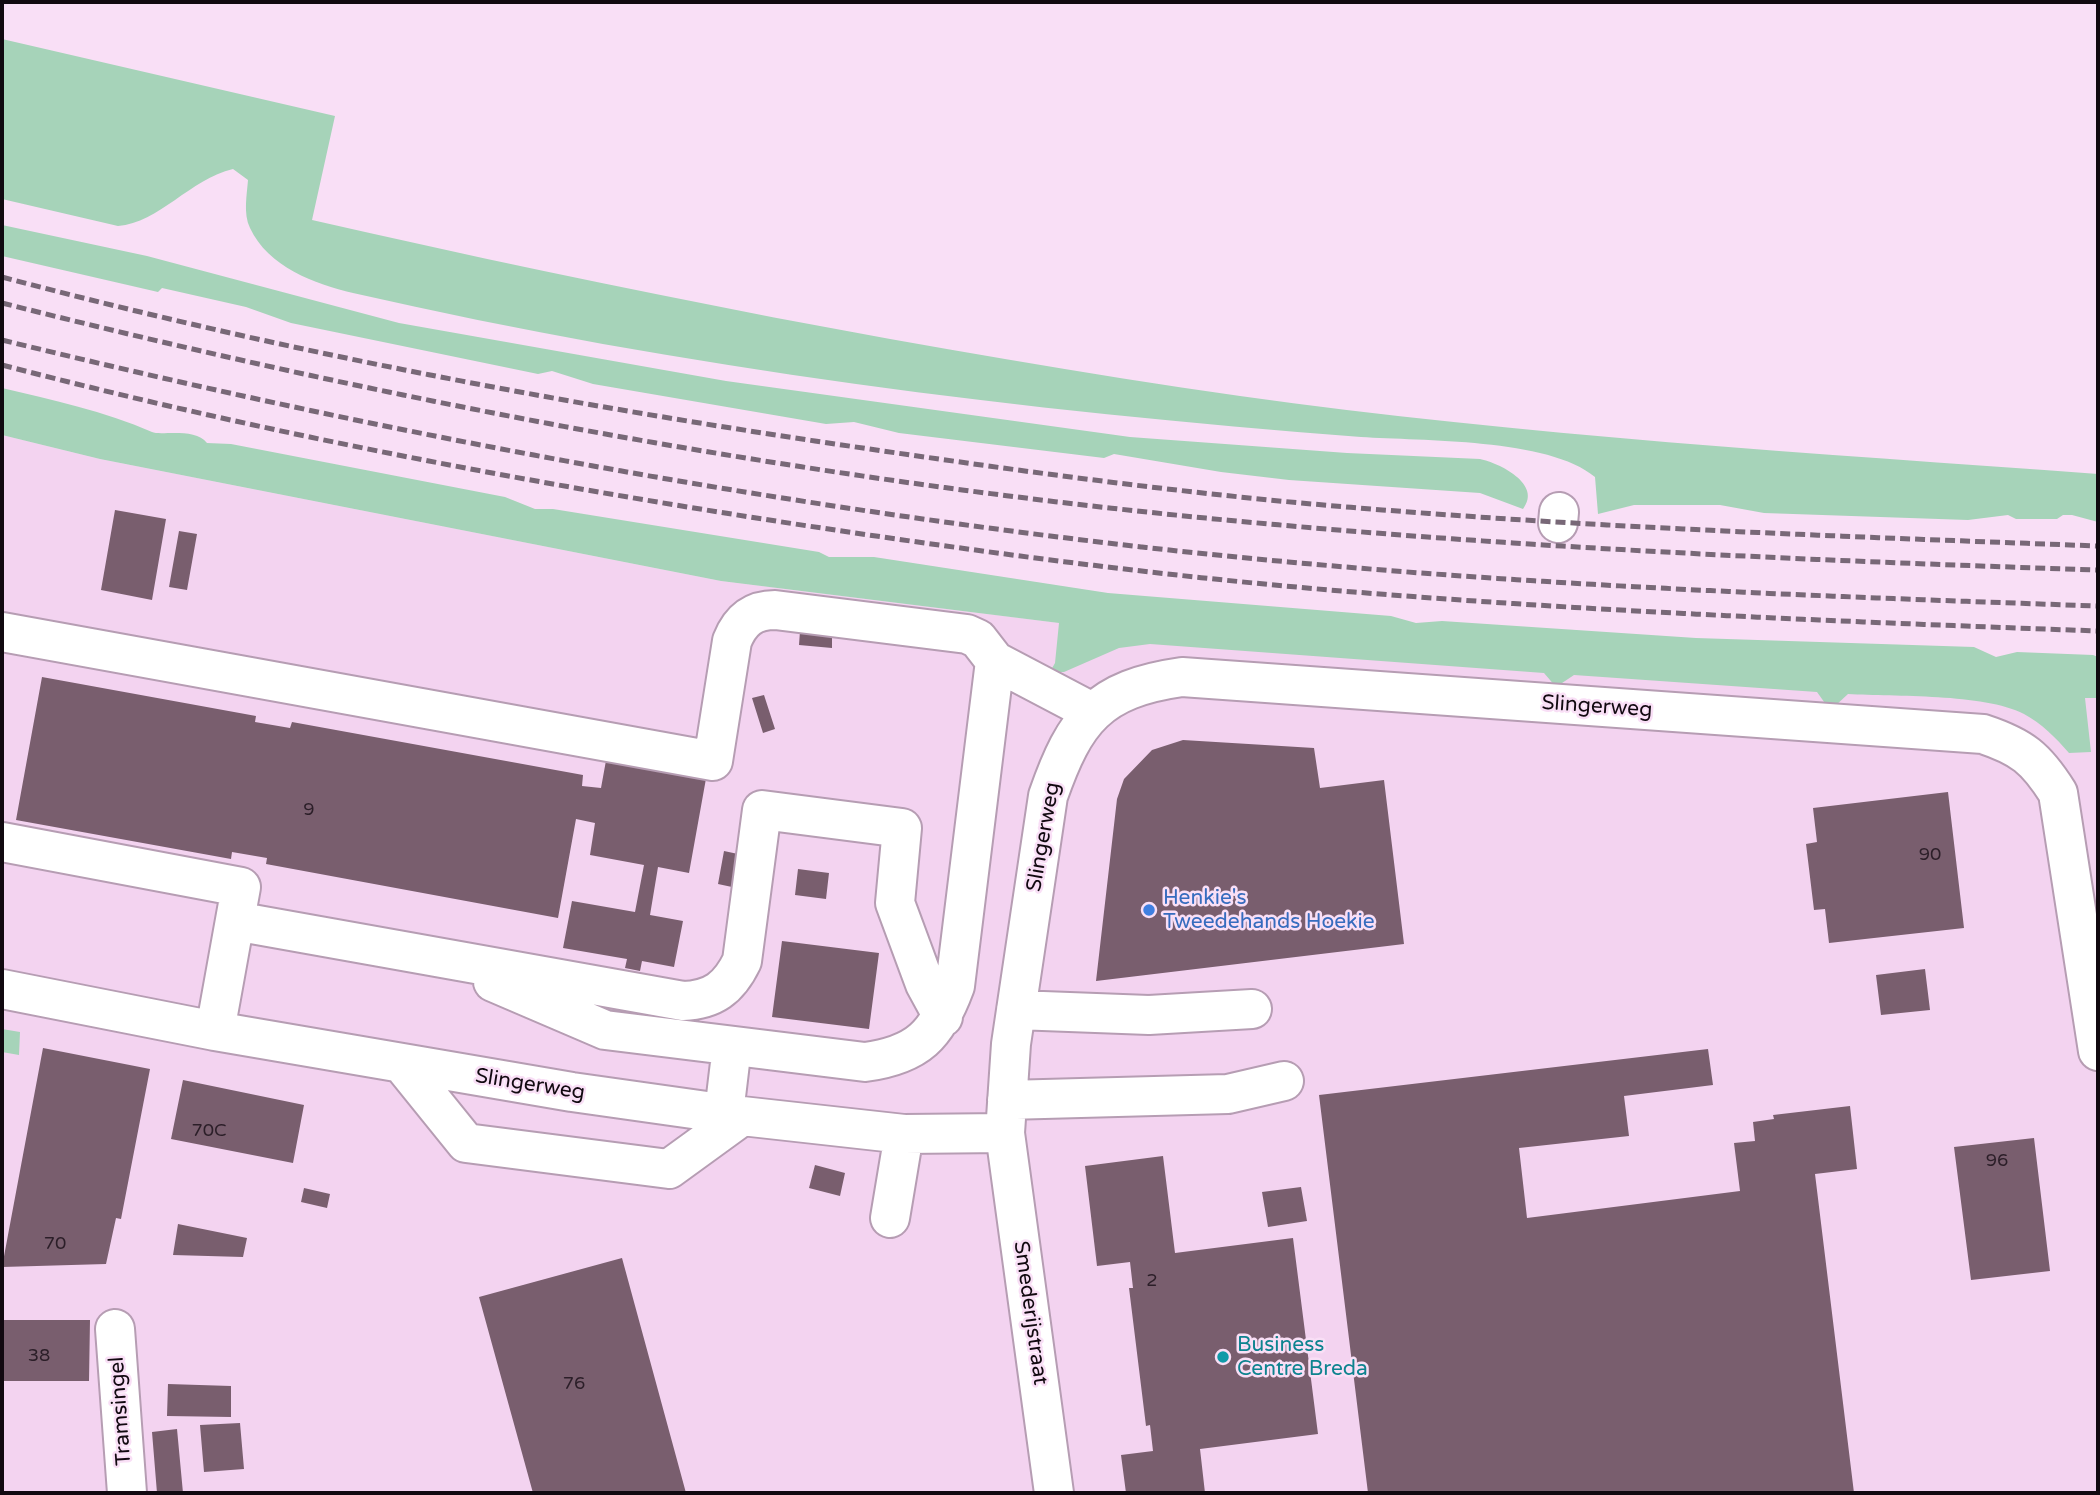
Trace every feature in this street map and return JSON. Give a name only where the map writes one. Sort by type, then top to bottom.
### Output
[{"type":"street","points":[[2,632],[713,761],[732,641],[744,620],[764,610],[967,634],[978,639],[995,661],[1092,712]]},
{"type":"street","points":[[436,957],[605,1030],[865,1062],[898,1056],[924,1041],[943,1017],[955,986],[995,661]]},
{"type":"street","name":"Slingerweg","points":[[2,989],[403,1065],[733,1115],[904,1134],[1006,1117],[1016,1010],[1048,796],[1068,746],[1092,712],[1115,695],[1146,682],[1182,677],[1983,734],[2026,751],[2044,770],[2058,793],[2098,1051]]},
{"type":"street","points":[[235,921],[682,1001],[700,1000],[718,993],[733,980],[742,961],[762,810],[902,828],[895,903],[925,984],[943,1017]]},
{"type":"street","points":[[2,842],[241,887],[215,1031]]},
{"type":"street","points":[[1016,1010],[1149,1015],[1252,1009]]},
{"type":"street","points":[[403,1065],[466,1143],[480,1155],[649,1176],[669,1169],[733,1115],[732,1045]]},
{"type":"street","points":[[1006,1117],[1228,1094],[1284,1081]]},
{"type":"street","name":"Smederijstraat","points":[[1006,1117],[1054,1493]]},
{"type":"street","points":[[890,1217],[904,1134]]},
{"type":"street","name":"Tramsingel","points":[[115,1329],[127,1493]]},
{"type":"shaded area","points":[[2,435],[100,459],[721,581],[1060,623],[2098,698],[2098,1493],[2,1493]]},
{"type":"green space","points":[[2,39],[335,116],[312,220],[658,295],[890,339],[1240,396],[1561,433],[2098,474],[2098,522],[2072,515],[2063,515],[2057,519],[2016,519],[2008,515],[1968,520],[1764,513],[1720,505],[1634,505],[1598,514],[1595,477],[1574,464],[1517,448],[1107,414],[854,384],[603,344],[353,293],[308,279],[268,253],[258,242],[248,222],[248,180],[233,169],[217,174],[147,217],[118,226],[2,199]]},
{"type":"green space","points":[[2,225],[147,256],[399,323],[726,381],[1130,437],[1347,453],[1480,459],[1498,465],[1516,476],[1527,491],[1528,500],[1523,509],[1480,493],[1289,480],[1114,454],[1104,458],[899,433],[854,422],[826,424],[593,384],[552,371],[538,374],[291,323],[246,307],[162,288],[158,292],[2,256]]},
{"type":"green space","points":[[2,388],[97,412],[156,433],[194,435],[207,443],[231,444],[505,497],[535,509],[553,509],[819,552],[829,557],[874,557],[1108,593],[1391,616],[1416,623],[1442,621],[1696,638],[1974,647],[1996,657],[2017,652],[2093,655],[2098,657],[2098,698],[2085,698],[2091,752],[2069,753],[2054,736],[2036,722],[2007,707],[1938,697],[1848,694],[1835,706],[1827,706],[1817,692],[1574,675],[1556,687],[1544,673],[1150,644],[1119,648],[1064,672],[1050,672],[1055,663],[1059,623],[721,581],[100,459],[2,435]]},
{"type":"green space","points":[[2,1029],[20,1032],[19,1055],[2,1052]]},
{"type":"building","points":[[115,510],[166,519],[152,600],[101,590]]},
{"type":"building","points":[[179,531],[197,534],[187,590],[169,587]]},
{"type":"building","points":[[800,631],[832,634],[832,648],[799,645]]},
{"type":"building","points":[[42,677],[256,716],[255,722],[290,728],[292,722],[583,775],[582,786],[601,788],[607,755],[707,773],[689,873],[658,867],[650,915],[683,921],[674,967],[642,961],[640,971],[625,968],[627,959],[563,948],[572,901],[635,912],[644,865],[590,855],[595,823],[576,819],[558,918],[266,864],[267,858],[232,852],[231,859],[16,820]]},
{"type":"building","points":[[764,695],[775,729],[763,733],[752,698]]},
{"type":"building","points":[[1183,740],[1314,748],[1320,788],[1384,780],[1404,944],[1096,981],[1117,799],[1124,779],[1152,750]]},
{"type":"building","points":[[1948,792],[1964,928],[1829,943],[1825,909],[1814,910],[1806,844],[1817,842],[1813,808]]},
{"type":"building","points":[[724,851],[738,854],[732,887],[718,884]]},
{"type":"building","points":[[798,869],[829,873],[826,899],[795,895]]},
{"type":"building","points":[[782,941],[879,953],[869,1029],[772,1017]]},
{"type":"building","points":[[1925,969],[1930,1010],[1881,1015],[1876,975]]},
{"type":"building","points":[[43,1048],[150,1069],[121,1219],[116,1218],[106,1264],[2,1267]]},
{"type":"building","points":[[1708,1049],[1713,1085],[1624,1096],[1629,1136],[1519,1148],[1527,1218],[1740,1191],[1734,1143],[1755,1141],[1753,1122],[1774,1119],[1773,1115],[1850,1106],[1857,1169],[1815,1174],[1854,1493],[1368,1493],[1319,1095]]},
{"type":"building","points":[[183,1080],[304,1105],[293,1163],[171,1139]]},
{"type":"building","points":[[2034,1138],[2050,1271],[1971,1280],[1954,1147]]},
{"type":"building","name":"Business Centre Breda","points":[[1163,1156],[1175,1253],[1293,1238],[1318,1434],[1200,1449],[1205,1493],[1126,1493],[1121,1455],[1153,1451],[1150,1425],[1146,1426],[1129,1288],[1133,1288],[1130,1262],[1097,1266],[1085,1166]]},
{"type":"building","points":[[815,1165],[845,1173],[840,1196],[809,1188]]},
{"type":"building","points":[[1301,1187],[1307,1221],[1268,1227],[1262,1192]]},
{"type":"building","points":[[304,1188],[330,1194],[327,1208],[301,1202]]},
{"type":"building","points":[[178,1224],[247,1238],[243,1257],[173,1255]]},
{"type":"building","points":[[622,1258],[686,1493],[533,1493],[479,1297]]},
{"type":"building","points":[[2,1320],[90,1320],[89,1381],[2,1381]]},
{"type":"building","points":[[168,1384],[231,1386],[231,1417],[167,1416]]},
{"type":"building","points":[[240,1423],[244,1469],[204,1472],[200,1425]]},
{"type":"building","points":[[177,1429],[183,1493],[157,1493],[152,1432]]},
{"type":"railway","points":[[2,277],[203,327],[508,390],[713,425],[1058,475],[1301,503],[1500,518],[1699,530],[2098,546]]},
{"type":"railway","points":[[2,303],[158,341],[473,409],[631,439],[949,488],[1109,508],[1373,533],[1787,558],[2098,570]]},
{"type":"railway","points":[[2,340],[285,405],[569,462],[854,509],[998,529],[1261,559],[1500,579],[1739,592],[2098,606]]},
{"type":"railway","points":[[2,365],[198,413],[496,474],[795,524],[1074,563],[1284,586],[1447,599],[1633,611],[2098,631]]},
{"type":"place","name":"Henkie's Tweedehands Hoekie","points":[[1149,910]]},
{"type":"place","name":"Business Centre Breda","points":[[1223,1357]]}]
